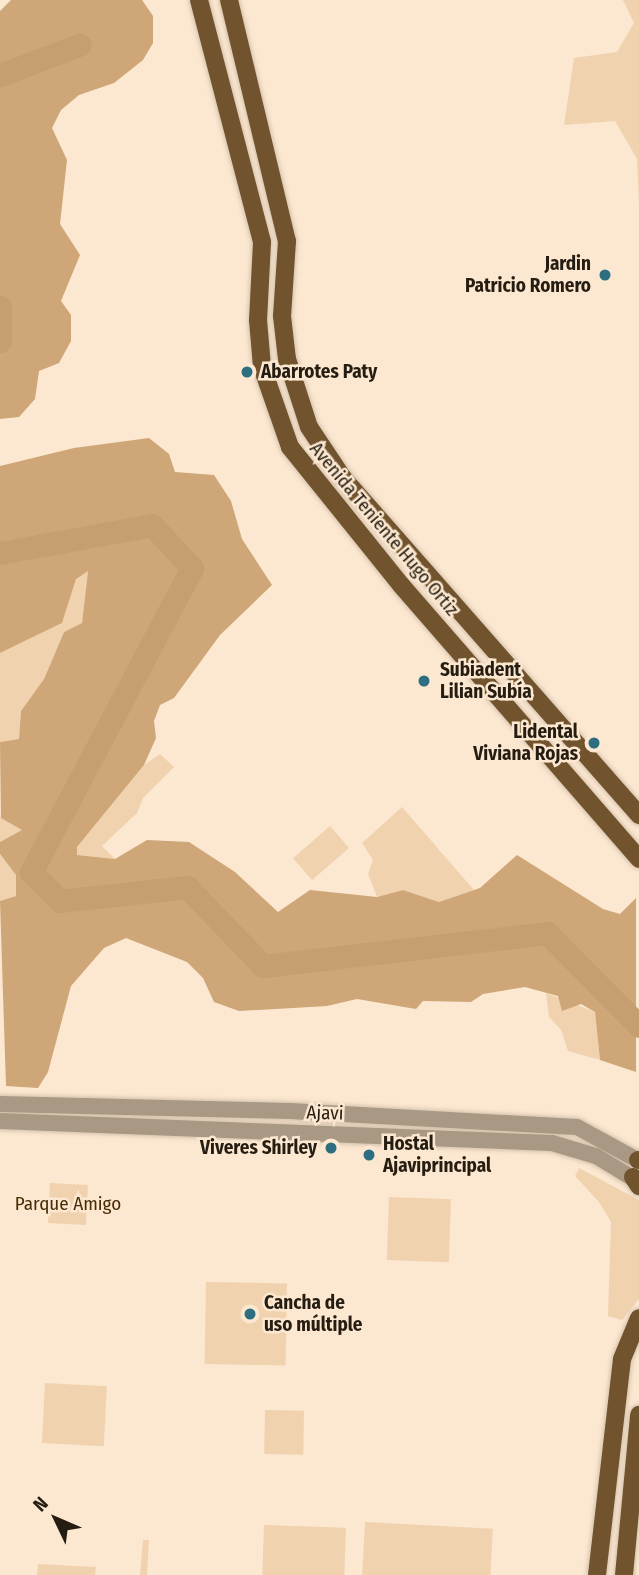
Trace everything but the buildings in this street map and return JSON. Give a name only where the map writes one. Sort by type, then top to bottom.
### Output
[{"type":"main road","name":"Avenida Teniente Hugo Ortiz","points":[[199,0],[262,242],[258,320],[262,367],[290,446],[384,565],[639,859]]},
{"type":"main road","name":"Avenida Teniente Hugo Ortiz","points":[[229,0],[287,241],[284,327],[287,359],[309,427],[343,478],[639,816]]},
{"type":"main road","points":[[597,1575],[622,1359],[639,1318]]},
{"type":"main road","points":[[624,1575],[639,1415]]},
{"type":"street","name":"Ajavi","points":[[0,1104],[304,1112],[577,1127],[638,1171]]},
{"type":"street","name":"Ajavi","points":[[0,1121],[552,1143],[638,1171]]},
{"type":"green space","points":[[623,0],[639,0],[639,204],[637,159],[615,121],[564,125],[574,58],[617,52],[634,23]]},
{"type":"green space","points":[[88,570],[82,623],[64,632],[44,679],[21,711],[19,739],[0,742],[0,653],[62,623],[76,578]]},
{"type":"green space","points":[[160,754],[174,767],[143,798],[137,813],[102,846],[115,859],[77,855],[77,847],[144,765]]},
{"type":"green space","points":[[402,807],[474,890],[439,902],[403,890],[377,897],[368,874],[373,860],[362,843]]},
{"type":"green space","points":[[0,813],[1,818],[23,830],[0,842]]},
{"type":"green space","points":[[330,826],[349,848],[312,880],[293,858]]},
{"type":"green space","points":[[0,854],[16,875],[16,896],[0,901]]},
{"type":"green space","points":[[546,993],[595,1012],[600,1060],[568,1051],[561,1030],[549,1017]]},
{"type":"green space","points":[[579,1168],[639,1200],[639,1299],[622,1320],[608,1316],[611,1222],[599,1202],[575,1176]]},
{"type":"green space","name":"Parque Amigo","points":[[50,1183],[88,1185],[86,1225],[48,1223]]},
{"type":"green space","points":[[389,1197],[451,1199],[449,1262],[387,1260]]},
{"type":"green space","points":[[206,1282],[287,1283],[286,1365],[205,1364]]},
{"type":"green space","points":[[45,1383],[107,1386],[104,1446],[42,1443]]},
{"type":"green space","points":[[265,1410],[304,1411],[303,1455],[264,1454]]},
{"type":"green space","points":[[365,1522],[493,1529],[490,1575],[362,1575]]},
{"type":"green space","points":[[264,1525],[346,1528],[344,1575],[262,1575]]},
{"type":"green space","points":[[143,1540],[149,1540],[147,1575],[140,1575]]},
{"type":"green space","points":[[38,1564],[96,1567],[95,1575],[37,1575]]},
{"type":"shaded area","points":[[11,0],[142,0],[153,16],[153,43],[143,60],[114,83],[79,95],[61,110],[52,128],[67,160],[60,224],[80,255],[61,301],[71,315],[71,341],[59,363],[39,371],[35,399],[19,417],[0,419],[0,11]]},
{"type":"shaded area","points":[[149,438],[169,454],[175,472],[214,475],[231,501],[242,539],[272,585],[220,635],[174,698],[160,705],[154,721],[156,738],[144,765],[77,847],[77,855],[115,859],[147,840],[189,842],[235,872],[278,912],[310,890],[377,897],[403,890],[439,902],[480,888],[517,855],[603,909],[620,914],[636,898],[636,1072],[600,1060],[595,1012],[581,1004],[562,1011],[558,996],[525,987],[483,994],[471,1002],[423,1001],[416,1009],[357,999],[327,1006],[239,1011],[214,1002],[203,978],[187,962],[126,938],[104,948],[71,986],[48,1072],[38,1088],[6,1086],[0,901],[16,896],[16,875],[0,854],[0,842],[22,830],[1,818],[0,742],[19,739],[21,711],[44,679],[64,632],[82,623],[88,571],[76,579],[62,623],[0,653],[0,466],[74,448]]},
{"type":"waterway","points":[[0,75],[79,45]]},
{"type":"waterway","points":[[0,307],[0,341]]},
{"type":"waterway","points":[[0,553],[152,525],[192,568],[31,872],[60,901],[187,887],[263,966],[547,933],[639,1026]]},
{"type":"place","name":"Jardin Patricio Romero","points":[[605,275]]},
{"type":"place","name":"Abarrotes Paty","points":[[247,372]]},
{"type":"place","name":"Subiadent Lilian Subía","points":[[424,681]]},
{"type":"place","name":"Lidental Viviana Rojas","points":[[594,743]]},
{"type":"place","name":"Viveres Shirley","points":[[331,1148]]},
{"type":"place","name":"Hostal Ajaviprincipal","points":[[369,1155]]},
{"type":"place","name":"Cancha de uso múltiple","points":[[250,1314]]}]
